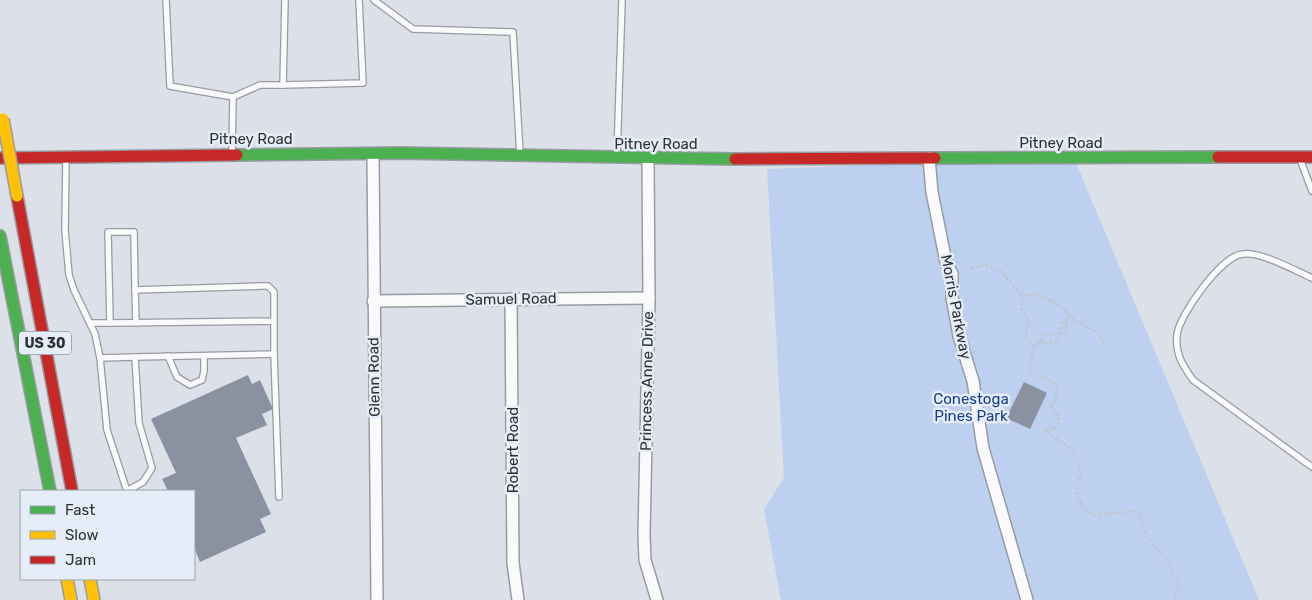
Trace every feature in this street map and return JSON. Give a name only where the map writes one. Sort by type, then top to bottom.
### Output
[{"type":"main road","name":"US 30","points":[[0,104],[72,490]]},
{"type":"main road","name":"Pitney Road","points":[[0,158],[232,154],[373,154],[648,159],[1312,157]]},
{"type":"main road","name":"US 30","points":[[0,236],[50,490]]},
{"type":"main road","points":[[67,580],[71,600]]},
{"type":"main road","points":[[89,580],[94,600]]},
{"type":"street","name":"Glenn Road","points":[[373,154],[376,600]]},
{"type":"street","name":"Morris Parkway","points":[[929,158],[932,192],[946,262],[952,274],[952,297],[959,336],[973,381],[983,448],[1027,600]]},
{"type":"street","name":"Princess Anne Drive","points":[[648,159],[649,298],[644,535],[645,560],[658,600]]},
{"type":"street","name":"Samuel Road","points":[[373,301],[649,298]]},
{"type":"street","name":"Robert Road","points":[[511,299],[513,563],[518,600]]},
{"type":"lane","points":[[166,0],[170,86],[233,97],[260,85],[363,83],[359,0]]},
{"type":"lane","points":[[283,85],[285,0]]},
{"type":"lane","points":[[374,0],[414,29],[513,32],[520,156]]},
{"type":"lane","points":[[617,158],[622,0]]},
{"type":"lane","points":[[232,154],[233,97]]},
{"type":"lane","points":[[66,156],[65,230],[68,268],[74,290],[91,323],[100,358],[107,430],[127,490]]},
{"type":"lane","points":[[1299,157],[1312,191]]},
{"type":"lane","points":[[110,323],[108,232],[134,232],[136,323]]},
{"type":"lane","points":[[1312,278],[1258,256],[1242,253],[1232,257],[1190,304],[1177,333],[1180,361],[1193,380],[1312,467]]},
{"type":"lane","points":[[135,290],[268,286],[274,292],[278,497]]},
{"type":"lane","points":[[91,323],[274,321]]},
{"type":"lane","points":[[100,358],[274,354]]},
{"type":"lane","points":[[168,356],[177,377],[190,385],[202,380],[204,356]]},
{"type":"lane","points":[[129,490],[144,482],[152,468],[139,423],[135,357]]},
{"type":"path","points":[[971,268],[985,264],[1002,272],[1020,294],[1023,301],[1020,309],[1029,319],[1026,336],[1034,347]]},
{"type":"path","points":[[1020,294],[1027,293],[1052,300],[1069,316],[1098,333],[1104,344]]},
{"type":"path","points":[[1040,342],[1054,343],[1061,324],[1069,316]]},
{"type":"path","points":[[1066,319],[1066,330],[1058,334],[1046,336],[1034,347],[1029,370],[1047,377],[1055,384],[1058,390],[1057,397],[1051,408],[1058,416],[1059,422],[1054,429],[1044,431],[1070,448],[1077,459],[1081,474],[1076,488],[1083,508],[1087,513],[1094,515],[1138,511],[1147,537],[1166,558],[1179,582],[1176,600]]},
{"type":"green space","name":"Conestoga Pines Park","points":[[1074,158],[1259,600],[781,600],[764,509],[784,478],[767,169]]},
{"type":"building","points":[[248,375],[252,384],[260,380],[273,409],[262,414],[267,425],[236,438],[271,514],[260,519],[266,532],[200,562],[195,550],[195,490],[168,490],[162,479],[176,473],[151,419]]},
{"type":"building","points":[[1024,382],[1047,393],[1030,429],[1006,418]]},
{"type":"traffic: fast","points":[[237,155],[400,153],[735,159]]},
{"type":"traffic: fast","points":[[935,158],[1218,157]]},
{"type":"traffic: fast","points":[[0,236],[50,490]]},
{"type":"traffic: slow","points":[[3,119],[17,196]]},
{"type":"traffic: slow","points":[[67,580],[71,600]]},
{"type":"traffic: slow","points":[[90,580],[94,600]]},
{"type":"traffic: jam","points":[[0,158],[237,155]]},
{"type":"traffic: jam","points":[[1218,157],[1312,157]]},
{"type":"traffic: jam","points":[[735,159],[935,158]]},
{"type":"traffic: jam","points":[[17,196],[72,490]]}]
